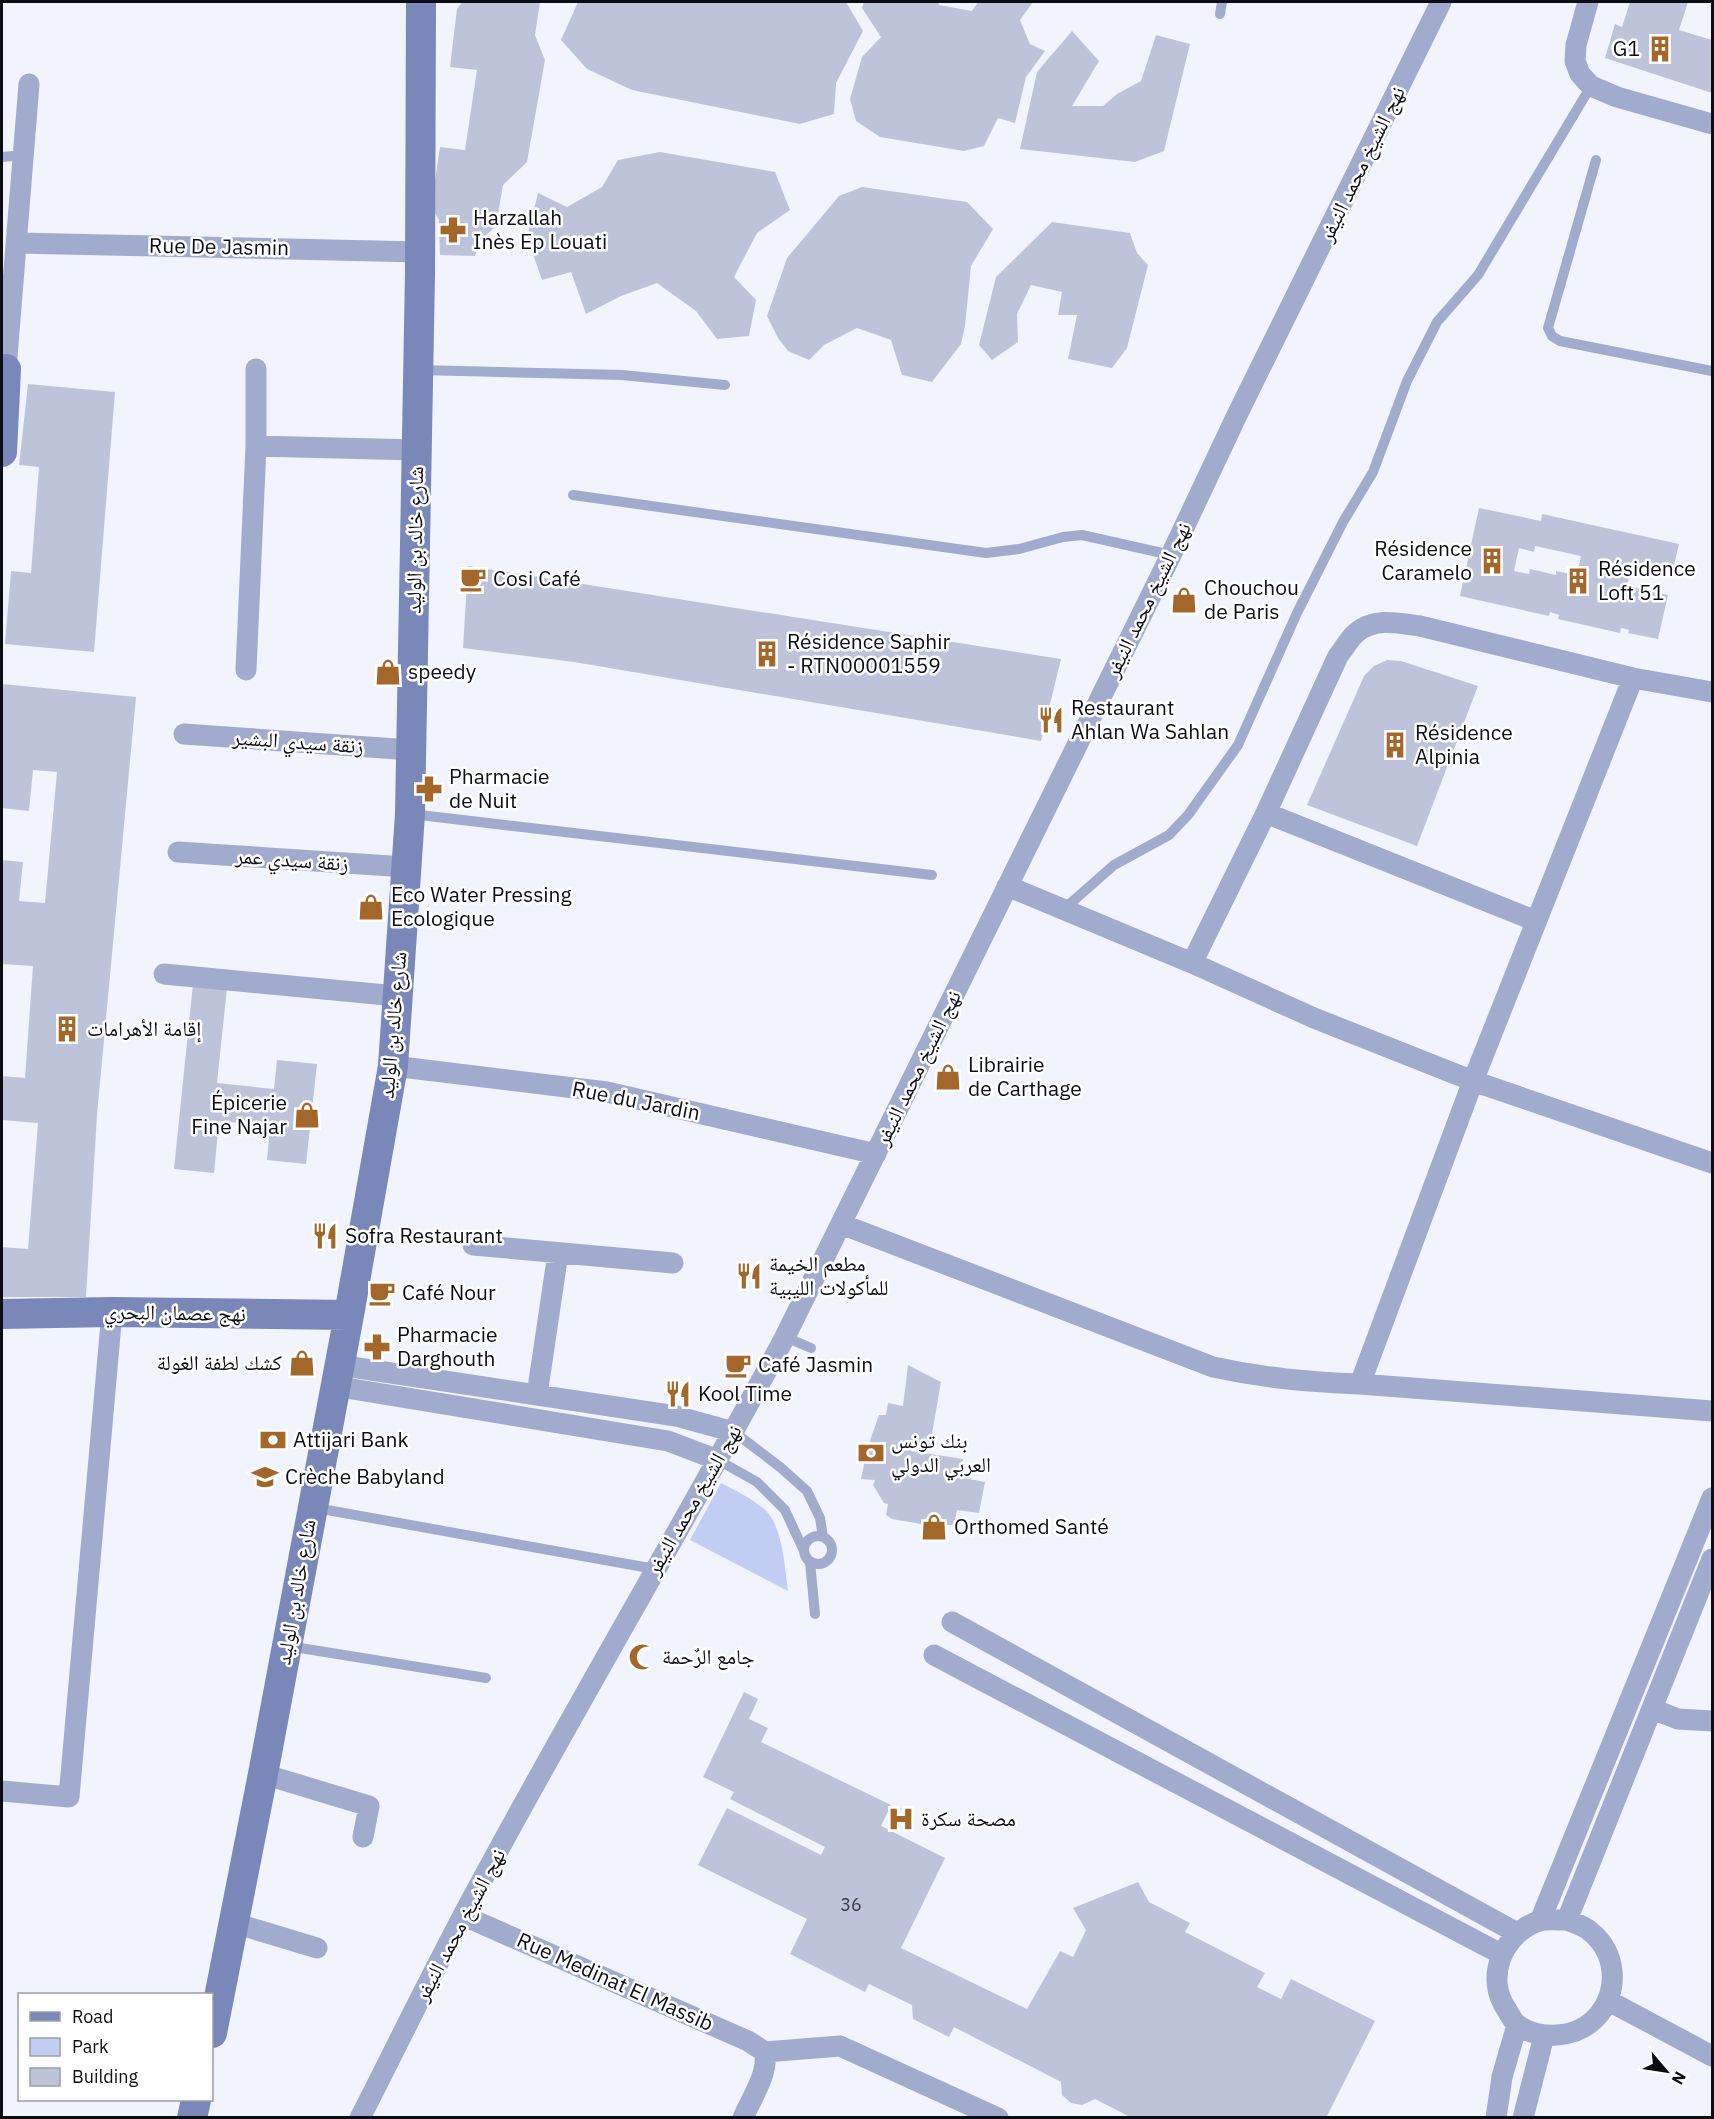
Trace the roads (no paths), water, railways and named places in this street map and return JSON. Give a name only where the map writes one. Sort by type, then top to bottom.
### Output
[{"type":"street","name":"شارع خالد بن الوليد","points":[[213,2028],[349,1315],[393,1066],[410,814],[422,2]]},
{"type":"street","name":"نهج الشيخ محمد النيفر","points":[[360,2118],[464,1916],[785,1337],[1441,2]]},
{"type":"street","points":[[1588,2],[1576,45],[1575,61],[1580,74],[1591,86],[1617,97],[1713,124]]},
{"type":"street","points":[[2,452],[4,370],[17,243],[29,84]]},
{"type":"street","name":"Rue De Jasmin","points":[[17,243],[420,252]]},
{"type":"street","points":[[246,670],[256,446],[256,369]]},
{"type":"street","points":[[256,446],[417,450]]},
{"type":"street","points":[[1192,963],[1266,813],[1338,656],[1356,633],[1371,624],[1389,622],[1420,626],[1633,678],[1713,692]]},
{"type":"street","points":[[1360,1384],[1473,1081],[1633,678]]},
{"type":"street","name":"زنقة سيدي البشير","points":[[184,734],[411,750]]},
{"type":"street","points":[[1266,813],[1536,921]]},
{"type":"street","name":"زنقة سيدي عمر","points":[[178,852],[406,867]]},
{"type":"street","points":[[1007,886],[1192,963],[1314,1018],[1473,1081],[1713,1163]]},
{"type":"street","points":[[164,974],[397,996]]},
{"type":"street","name":"Rue du Jardin","points":[[393,1066],[607,1092],[876,1154]]},
{"type":"street","points":[[841,1224],[1213,1367],[1260,1377],[1308,1382],[1713,1411]]},
{"type":"street","points":[[473,1245],[673,1263]]},
{"type":"street","points":[[537,1395],[558,1252]]},
{"type":"street","points":[[2,1791],[69,1797],[112,1312]]},
{"type":"street","name":"نهج عصمان البحري","points":[[2,1314],[112,1312],[349,1315]]},
{"type":"street","points":[[336,1375],[537,1395],[676,1416],[734,1432]]},
{"type":"street","points":[[336,1375],[668,1441],[718,1460]]},
{"type":"street","points":[[1540,1921],[1713,1498]]},
{"type":"street","points":[[1567,1920],[1713,1559]]},
{"type":"street","points":[[952,1622],[1517,1933]]},
{"type":"street","points":[[934,1655],[1501,1954]]},
{"type":"street","points":[[1652,1709],[1678,1719],[1713,1720]]},
{"type":"street","points":[[263,1774],[369,1806],[363,1837]]},
{"type":"street","name":"Rue Medinat El Massib","points":[[464,1916],[748,2041],[765,2052]]},
{"type":"street","points":[[1567,1920],[1590,1931],[1607,1950],[1614,1976],[1609,2001],[1593,2022],[1570,2035],[1544,2036],[1517,2025],[1503,2005],[1496,1980],[1501,1954],[1517,1933],[1540,1921],[1567,1920]]},
{"type":"street","points":[[234,1923],[317,1948]]},
{"type":"street","points":[[1609,2001],[1713,2056]]},
{"type":"street","points":[[1496,2118],[1502,2077],[1517,2025]]},
{"type":"street","points":[[1523,2118],[1544,2036]]},
{"type":"street","points":[[742,2118],[764,2073],[765,2052],[840,2046],[998,2118]]},
{"type":"street","points":[[192,2118],[196,2101]]},
{"type":"lane","points":[[1220,14],[1222,2]]},
{"type":"lane","points":[[1064,909],[1114,865],[1169,835],[1188,815],[1239,745],[1297,613],[1343,522],[1373,472],[1407,381],[1437,321],[1478,275],[1591,86]]},
{"type":"lane","points":[[2,157],[24,155]]},
{"type":"lane","points":[[1596,160],[1548,328],[1552,336],[1560,341],[1713,372]]},
{"type":"lane","points":[[418,370],[622,375],[725,385]]},
{"type":"lane","points":[[573,495],[986,554],[1019,549],[1063,537],[1082,536],[1171,555]]},
{"type":"lane","points":[[410,814],[932,875]]},
{"type":"lane","points":[[785,1337],[811,1348]]},
{"type":"lane","points":[[734,1432],[807,1491],[820,1518],[823,1537],[831,1548],[830,1557],[823,1563],[810,1562]]},
{"type":"lane","points":[[718,1460],[757,1482],[785,1510],[810,1562],[815,1614]]},
{"type":"lane","points":[[312,1507],[655,1569]]},
{"type":"lane","points":[[804,1551],[810,1539],[823,1537]]},
{"type":"lane","points":[[286,1646],[486,1678]]},
{"type":"place","name":"G1","points":[[1660,49]]},
{"type":"place","name":"Harzallah Inès Ep Louati","points":[[453,230]]},
{"type":"place","name":"Résidence Caramelo","points":[[1492,561]]},
{"type":"place","name":"Cosi Café","points":[[473,579]]},
{"type":"place","name":"Résidence Loft 51","points":[[1578,581]]},
{"type":"place","name":"Chouchou de Paris","points":[[1184,600]]},
{"type":"place","name":"Résidence Saphir - RTN00001559","points":[[767,654]]},
{"type":"place","name":"speedy","points":[[388,672]]},
{"type":"place","name":"Restaurant Ahlan Wa Sahlan","points":[[1051,720]]},
{"type":"place","name":"Résidence Alpinia","points":[[1395,745]]},
{"type":"place","name":"Pharmacie de Nuit","points":[[429,789]]},
{"type":"place","name":"Eco Water Pressing Ecologique","points":[[371,907]]},
{"type":"place","name":"إقامة الأهرامات","points":[[67,1029]]},
{"type":"place","name":"Librairie de Carthage","points":[[948,1077]]},
{"type":"place","name":"Épicerie Fine Najar","points":[[307,1115]]},
{"type":"place","name":"Sofra Restaurant","points":[[325,1236]]},
{"type":"place","name":"مطعم الخيمة للمأكولات الليبية","points":[[749,1276]]},
{"type":"place","name":"Café Nour","points":[[382,1293]]},
{"type":"place","name":"Pharmacie Darghouth","points":[[377,1347]]},
{"type":"place","name":"كشك لطفة الغولة","points":[[302,1363]]},
{"type":"place","name":"Café Jasmin","points":[[738,1365]]},
{"type":"place","name":"Kool Time","points":[[678,1394]]},
{"type":"place","name":"Attijari Bank","points":[[273,1440]]},
{"type":"place","name":"بنك تونس العربي الدولي","points":[[871,1453]]},
{"type":"place","name":"Crèche Babyland","points":[[265,1477]]},
{"type":"place","name":"Orthomed Santé","points":[[934,1527]]},
{"type":"place","name":"جامع الرٌحمة","points":[[642,1657]]},
{"type":"place","name":"مصحة سكرة","points":[[901,1819]]}]
